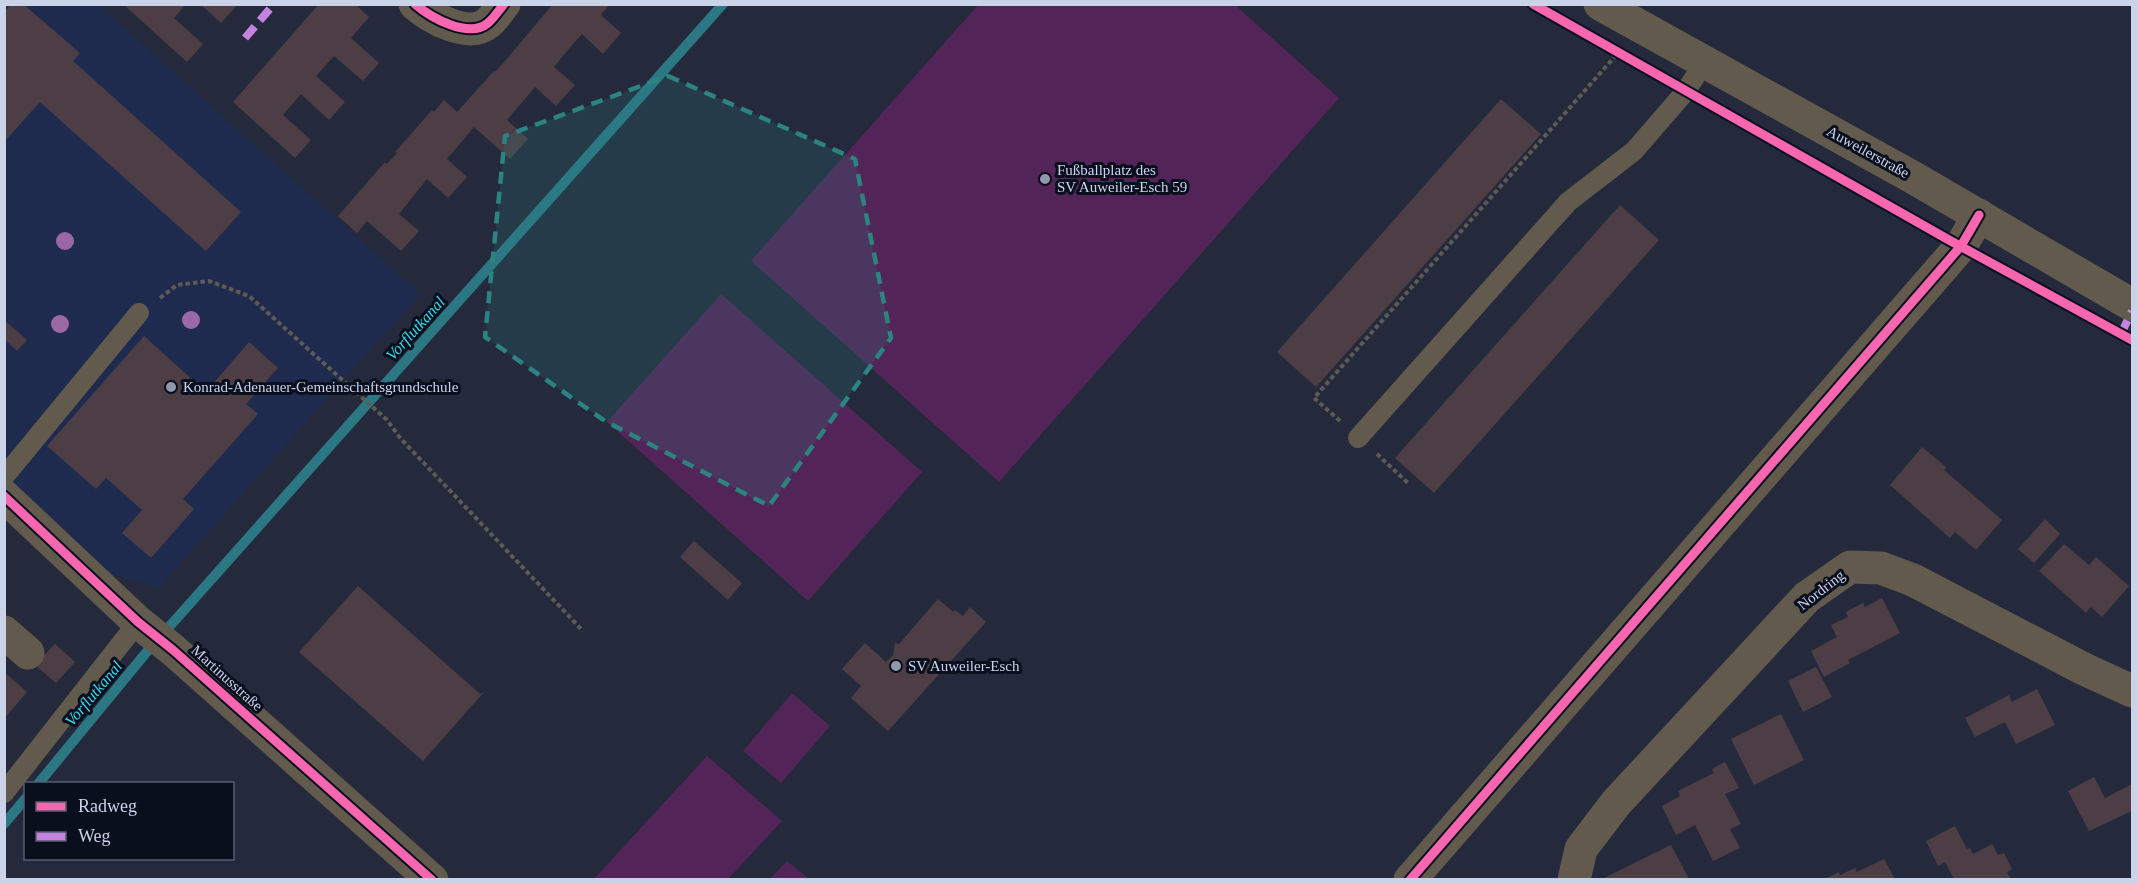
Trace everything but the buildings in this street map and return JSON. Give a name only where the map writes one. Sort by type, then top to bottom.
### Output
[{"type":"street","points":[[415,4],[428,16],[446,24],[469,28],[487,24],[504,4]]},
{"type":"street","name":"Auweilerstraße","points":[[1600,4],[1979,215],[2133,305]]},
{"type":"street","points":[[1410,879],[1961,246],[1979,215]]},
{"type":"street","name":"Martinusstraße","points":[[4,496],[141,624],[432,879]]},
{"type":"street","name":"Nordring","points":[[1574,879],[1581,849],[1616,803],[1807,597],[1850,567],[1881,568],[1912,580],[2133,692]]},
{"type":"lane","points":[[1359,438],[1568,202],[1634,151],[1685,92],[1704,63]]},
{"type":"lane","points":[[4,477],[139,314]]},
{"type":"lane","points":[[4,793],[141,624]]},
{"type":"path","points":[[1409,484],[1314,398],[1618,53]]},
{"type":"path","points":[[139,314],[177,285],[209,281],[249,296],[387,420],[401,439],[583,631]]},
{"type":"highlighted area","points":[[668,76],[855,159],[891,338],[769,506],[605,421],[485,337],[505,136]]},
{"type":"shaded area","name":"Konrad-Adenauer-Gemeinschaftsgrundschule","points":[[4,5],[98,5],[420,294],[158,588],[106,573],[5,480]]},
{"type":"shaded area","name":"Fußballplatz des SV Auweiler-Esch 59","points":[[978,5],[1235,5],[1339,98],[999,482],[751,261]]},
{"type":"shaded area","points":[[721,294],[922,472],[808,601],[607,422]]},
{"type":"shaded area","points":[[792,693],[830,726],[781,783],[743,751]]},
{"type":"shaded area","points":[[707,756],[782,821],[728,879],[594,879]]},
{"type":"shaded area","points":[[787,861],[809,879],[770,879]]},
{"type":"waterway","name":"Vorflutkanal","points":[[40,782],[145,654],[723,4]]},
{"type":"waterway","name":"Vorflutkanal","points":[[4,824],[24,800]]},
{"type":"marked path","points":[[245,38],[274,4]]},
{"type":"marked path","points":[[2121,334],[2132,311]]},
{"type":"cycle path","points":[[415,4],[450,25],[471,29],[488,23],[504,4]]},
{"type":"cycle path","points":[[1533,4],[1949,240],[2132,340]]},
{"type":"cycle path","points":[[1410,880],[1961,246],[1979,215]]},
{"type":"cycle path","points":[[4,496],[138,622],[173,650],[432,880]]},
{"type":"place","name":"Fußballplatz des SV Auweiler-Esch 59","points":[[1045,179]]},
{"type":"place","name":"Konrad-Adenauer-Gemeinschaftsgrundschule","points":[[171,387]]},
{"type":"place","name":"SV Auweiler-Esch","points":[[896,666]]}]
